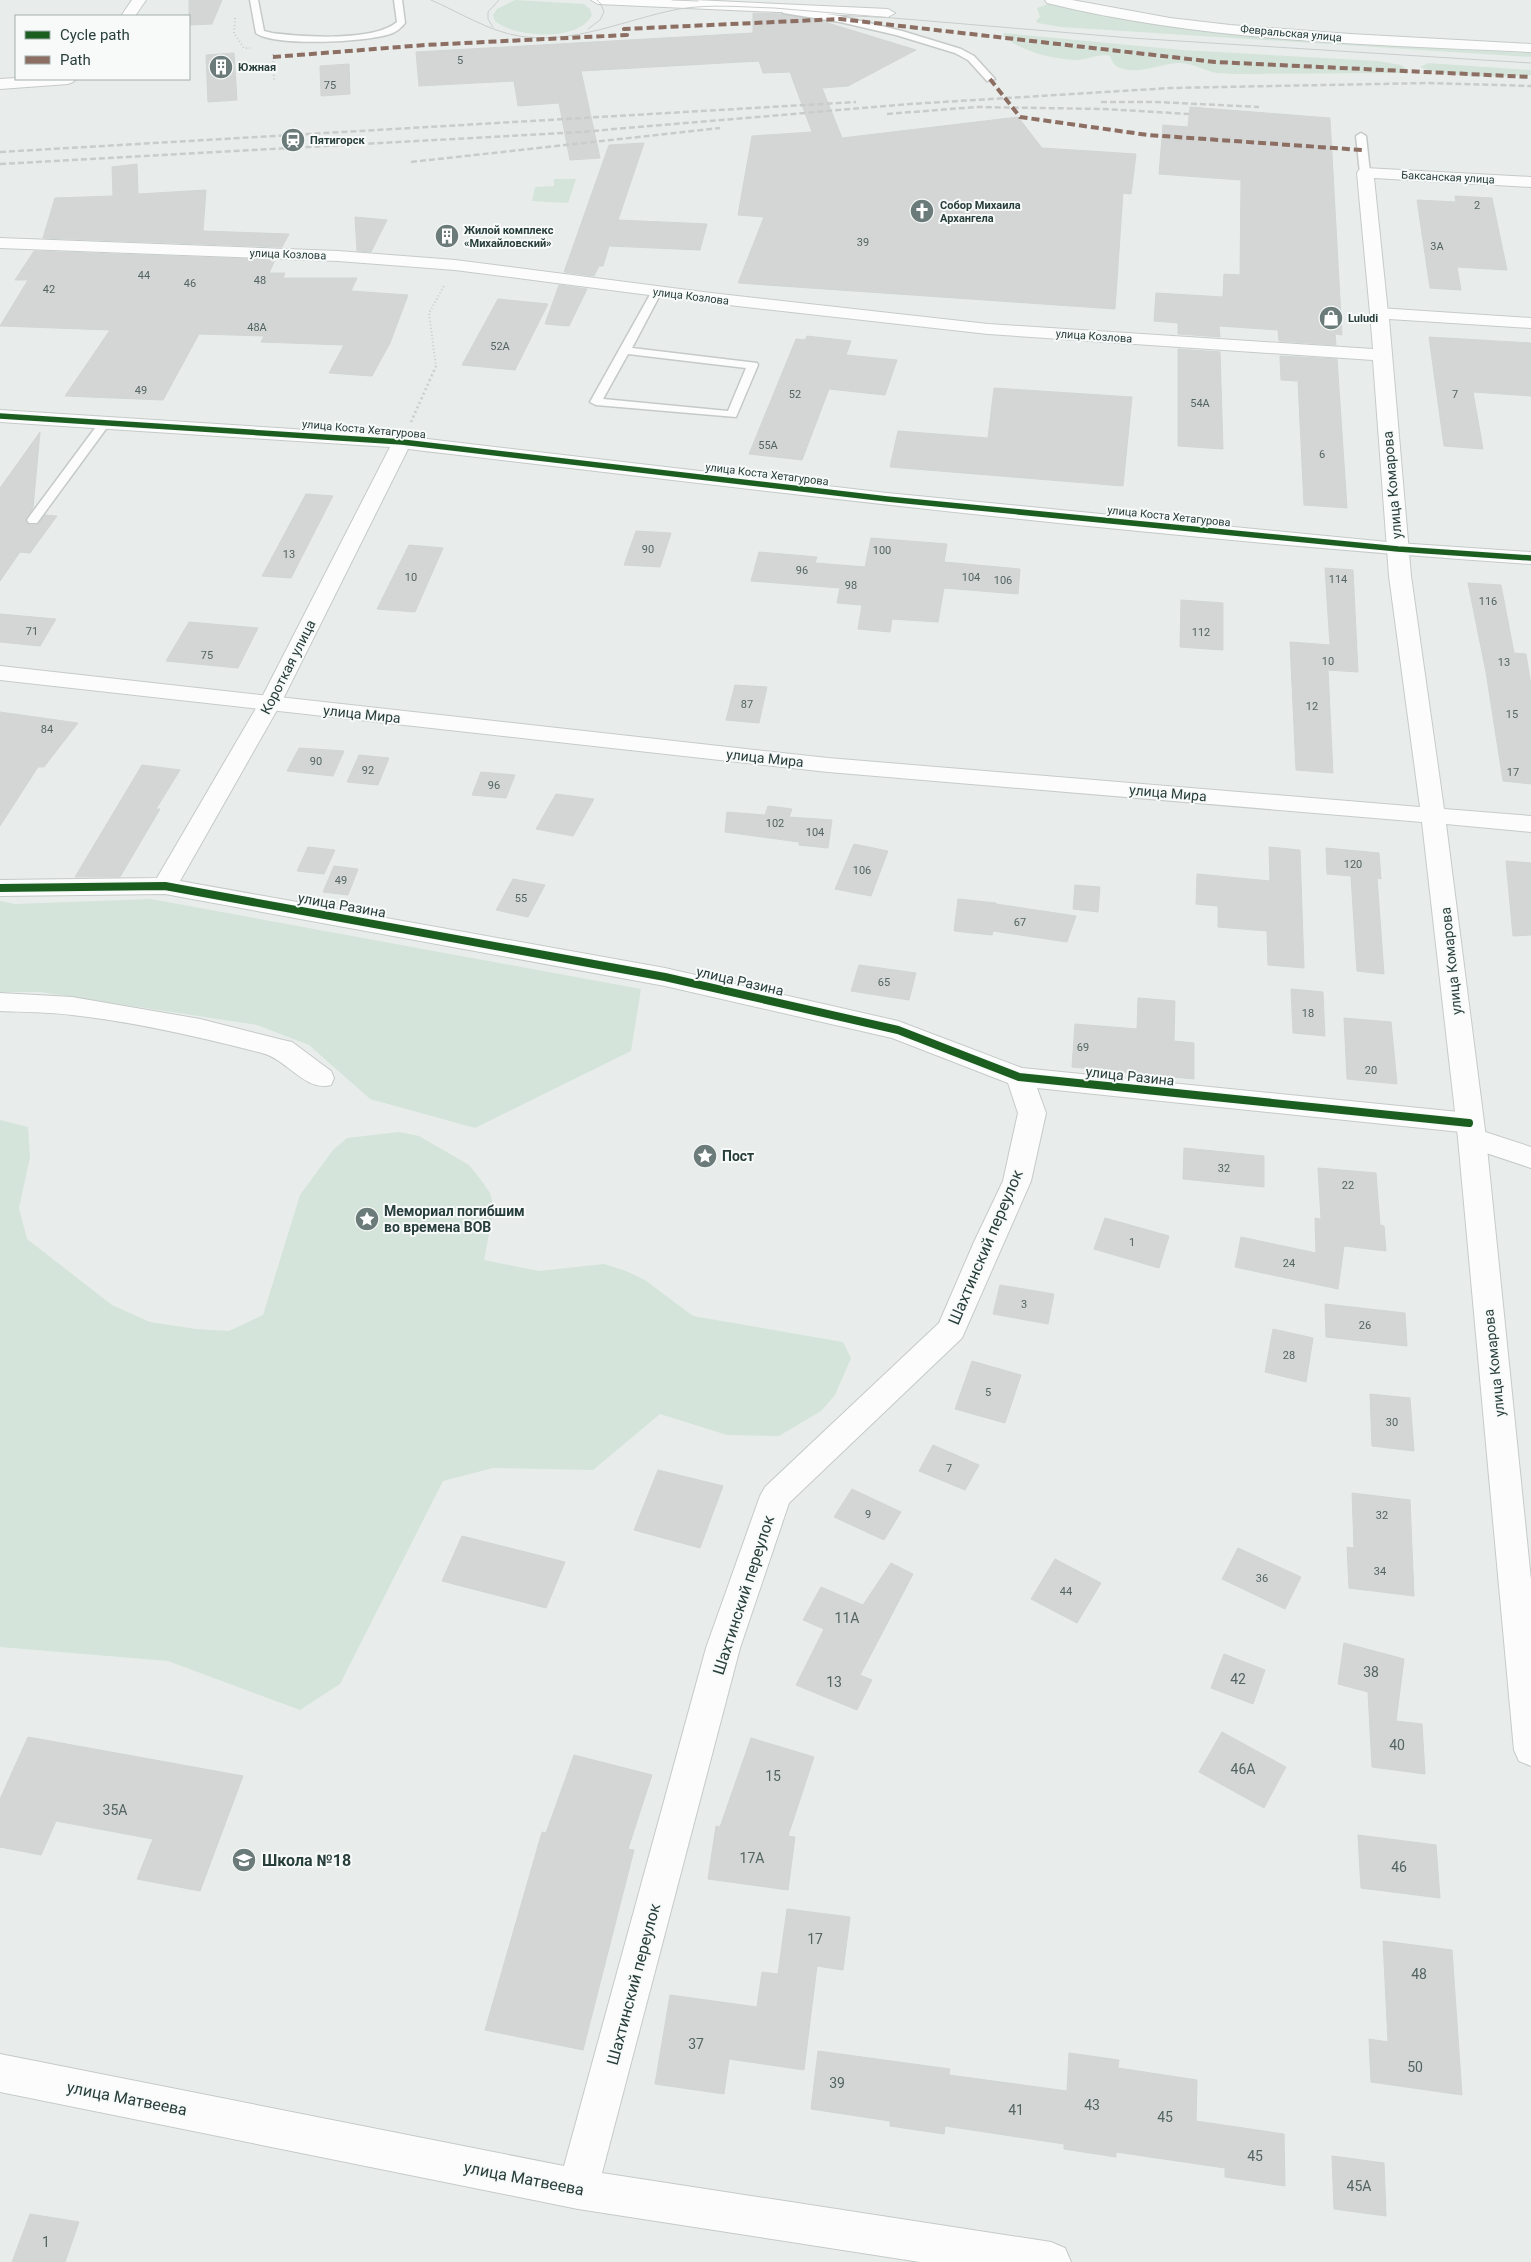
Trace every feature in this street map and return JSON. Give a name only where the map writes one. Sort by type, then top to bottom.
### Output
[{"type":"street","points":[[129,15],[139,0]]},
{"type":"street","points":[[598,0],[888,13]]},
{"type":"street","name":"Февральская улица","points":[[1052,0],[1162,22],[1324,36],[1531,48]]},
{"type":"street","points":[[0,84],[60,80]]},
{"type":"street","name":"Баксанская улица","points":[[1365,173],[1531,182]]},
{"type":"street","name":"улица Комарова","points":[[1365,173],[1379,313],[1398,550],[1434,816],[1524,1598],[1531,1750]]},
{"type":"street","name":"улица Козлова","points":[[0,243],[338,256],[455,265],[657,291],[988,329],[1382,355]]},
{"type":"street","points":[[1379,313],[1531,323]]},
{"type":"street","name":"улица Коста Хетагурова","points":[[0,416],[402,442],[887,499],[1398,550],[1531,558]]},
{"type":"street","name":"Короткая улица","points":[[166,886],[270,703],[402,442]]},
{"type":"street","name":"улица Мира","points":[[0,673],[828,765],[1531,824]]},
{"type":"street","name":"улица Разина","points":[[0,888],[166,886],[665,977],[898,1030],[1019,1076],[1470,1131],[1531,1158]]},
{"type":"street","points":[[0,1002],[72,1006],[200,1028],[283,1049],[321,1078]]},
{"type":"street","name":"Шахтинский переулок","points":[[578,2189],[723,1648],[776,1496],[951,1330],[988,1242],[1017,1181],[1032,1113],[1019,1076]]},
{"type":"street","name":"улица Матвеева","points":[[0,2073],[578,2189],[1051,2262]]},
{"type":"lane","points":[[254,0],[260,33],[271,37],[293,39],[366,36],[386,33],[401,23],[398,0]]},
{"type":"lane","points":[[738,6],[795,11],[899,33],[958,51],[971,58],[990,79]]},
{"type":"lane","points":[[1361,136],[1365,173]]},
{"type":"lane","points":[[625,350],[753,364],[732,415],[596,402],[657,291]]},
{"type":"lane","points":[[33,520],[105,422]]},
{"type":"path","points":[[402,442],[437,365],[429,313],[455,265]]},
{"type":"shaded area","points":[[515,0],[584,4],[590,9],[592,15],[585,24],[574,30],[561,33],[531,34],[504,27],[495,21],[493,15],[497,9]]},
{"type":"shaded area","points":[[1048,4],[1151,23],[1285,35],[1531,49],[1531,57],[1061,27],[1038,23],[1036,21],[1040,17],[1037,8]]},
{"type":"shaded area","points":[[1004,33],[1182,50],[1378,61],[1401,65],[1408,70],[1401,73],[1232,74],[1214,73],[1191,65],[1178,63],[1141,70],[1127,70],[1116,66],[1110,56],[1101,55],[1076,60],[1056,58],[1037,53],[1019,46],[1003,36]]},
{"type":"shaded area","points":[[1428,63],[1531,70],[1531,75],[1458,75],[1431,71],[1420,67]]},
{"type":"shaded area","points":[[554,179],[576,179],[568,203],[532,201],[535,187],[554,186]]},
{"type":"shaded area","points":[[151,899],[641,989],[631,1051],[475,1128],[370,1099],[309,1045],[257,1025],[40,992],[0,992],[0,901],[15,904]]},
{"type":"shaded area","points":[[0,1120],[28,1127],[30,1157],[19,1208],[27,1239],[112,1305],[150,1322],[196,1329],[229,1331],[263,1315],[300,1195],[333,1150],[347,1138],[399,1132],[419,1136],[469,1165],[490,1193],[494,1208],[484,1260],[539,1271],[604,1264],[645,1280],[693,1316],[843,1342],[851,1358],[835,1395],[821,1411],[779,1436],[727,1435],[660,1414],[593,1470],[493,1468],[443,1481],[340,1684],[300,1710],[168,1661],[0,1647]]},
{"type":"building","points":[[189,0],[222,0],[212,24],[190,25]]},
{"type":"building","points":[[753,13],[782,14],[818,20],[916,50],[848,86],[822,88],[842,138],[1018,117],[1042,148],[1136,154],[1131,194],[1123,193],[1115,309],[738,283],[764,217],[738,215],[752,136],[812,132],[790,72],[763,73],[759,61],[581,71],[600,158],[570,160],[559,103],[518,106],[514,81],[419,86],[416,52],[753,33]]},
{"type":"building","points":[[234,53],[237,100],[208,102],[206,55]]},
{"type":"building","points":[[349,64],[350,94],[321,96],[320,66]]},
{"type":"building","points":[[1190,107],[1330,118],[1342,335],[1335,334],[1336,345],[1279,341],[1278,330],[1219,326],[1220,337],[1178,334],[1178,323],[1154,321],[1156,293],[1223,297],[1224,274],[1240,275],[1241,180],[1159,174],[1163,125],[1188,127]]},
{"type":"building","points":[[644,143],[618,220],[707,224],[700,250],[609,246],[603,266],[599,266],[594,276],[564,272],[609,145]]},
{"type":"building","points":[[137,164],[138,194],[206,190],[203,231],[289,234],[282,247],[43,238],[55,198],[113,196],[112,167]]},
{"type":"building","points":[[1455,196],[1492,198],[1507,270],[1457,267],[1461,290],[1430,288],[1417,200],[1456,202]]},
{"type":"building","points":[[355,217],[387,220],[371,252],[357,251]]},
{"type":"building","points":[[34,251],[275,260],[269,273],[285,273],[283,278],[357,278],[351,291],[408,295],[390,343],[372,376],[329,373],[344,345],[261,342],[264,336],[199,334],[163,400],[65,396],[110,330],[0,326],[28,280],[15,280]]},
{"type":"building","points":[[559,285],[587,289],[569,326],[545,324]]},
{"type":"building","points":[[498,299],[548,304],[515,370],[462,365]]},
{"type":"building","points":[[807,336],[851,341],[846,355],[897,360],[885,395],[829,389],[802,460],[749,454],[796,339],[805,340]]},
{"type":"building","points":[[1429,337],[1531,343],[1531,396],[1473,392],[1483,449],[1444,446]]},
{"type":"building","points":[[1178,349],[1220,352],[1223,449],[1178,446]]},
{"type":"building","points":[[1280,356],[1337,359],[1347,508],[1304,505],[1298,381],[1281,380]]},
{"type":"building","points":[[994,388],[1132,397],[1123,486],[890,467],[898,431],[988,438]]},
{"type":"building","points":[[40,432],[33,508],[25,521],[29,525],[37,525],[45,515],[57,516],[30,553],[20,552],[0,581],[0,488]]},
{"type":"building","points":[[306,494],[333,496],[291,578],[262,576]]},
{"type":"building","points":[[636,531],[671,533],[660,567],[624,565]]},
{"type":"building","points":[[871,538],[947,544],[944,562],[1020,569],[1018,594],[944,588],[938,622],[892,619],[890,632],[858,629],[862,605],[837,603],[840,588],[751,581],[759,552],[817,557],[815,563],[865,567]]},
{"type":"building","points":[[409,545],[443,548],[415,612],[377,609]]},
{"type":"building","points":[[1325,568],[1353,570],[1358,672],[1328,670],[1333,773],[1296,770],[1290,642],[1330,645]]},
{"type":"building","points":[[1468,583],[1501,585],[1514,653],[1526,654],[1531,685],[1531,784],[1503,781],[1486,672]]},
{"type":"building","points":[[1181,600],[1223,603],[1223,650],[1180,647]]},
{"type":"building","points":[[0,614],[56,619],[40,646],[0,642]]},
{"type":"building","points":[[189,622],[258,628],[238,668],[166,661]]},
{"type":"building","points":[[735,685],[767,687],[759,723],[726,720]]},
{"type":"building","points":[[0,712],[78,723],[44,767],[38,767],[0,826]]},
{"type":"building","points":[[299,748],[344,751],[333,776],[287,771]]},
{"type":"building","points":[[359,755],[389,758],[378,785],[347,782]]},
{"type":"building","points":[[142,765],[180,770],[156,809],[160,809],[120,877],[75,877]]},
{"type":"building","points":[[481,772],[515,775],[506,798],[472,795]]},
{"type":"building","points":[[556,794],[594,799],[573,836],[536,829]]},
{"type":"building","points":[[768,806],[792,809],[789,817],[832,820],[828,848],[725,832],[727,812],[765,815]]},
{"type":"building","points":[[854,844],[888,851],[871,896],[835,889]]},
{"type":"building","points":[[308,847],[335,850],[324,874],[297,871]]},
{"type":"building","points":[[1269,847],[1300,850],[1304,968],[1268,965],[1267,931],[1218,927],[1218,906],[1196,904],[1197,874],[1270,881]]},
{"type":"building","points":[[1326,848],[1379,853],[1381,879],[1377,878],[1384,974],[1357,971],[1351,876],[1327,874]]},
{"type":"building","points":[[1506,861],[1531,863],[1531,935],[1513,936]]},
{"type":"building","points":[[334,866],[358,869],[348,895],[323,892]]},
{"type":"building","points":[[513,879],[545,885],[528,917],[496,910]]},
{"type":"building","points":[[1075,885],[1100,887],[1098,912],[1073,909]]},
{"type":"building","points":[[958,899],[1076,916],[1067,942],[993,931],[992,935],[954,931]]},
{"type":"building","points":[[859,965],[916,973],[909,1000],[851,991]]},
{"type":"building","points":[[1291,989],[1323,992],[1325,1036],[1293,1033]]},
{"type":"building","points":[[1138,998],[1175,1001],[1174,1041],[1194,1043],[1194,1079],[1072,1067],[1075,1024],[1137,1029]]},
{"type":"building","points":[[1344,1018],[1391,1022],[1397,1084],[1347,1079]]},
{"type":"building","points":[[1184,1148],[1264,1156],[1264,1187],[1183,1179]]},
{"type":"building","points":[[1318,1168],[1376,1173],[1380,1225],[1384,1226],[1386,1251],[1344,1246],[1338,1289],[1235,1267],[1241,1237],[1316,1253],[1315,1218],[1321,1219]]},
{"type":"building","points":[[1105,1218],[1169,1236],[1159,1268],[1094,1249]]},
{"type":"building","points":[[1000,1285],[1054,1294],[1048,1324],[993,1314]]},
{"type":"building","points":[[1325,1304],[1405,1313],[1407,1346],[1326,1337]]},
{"type":"building","points":[[1273,1329],[1313,1338],[1306,1382],[1265,1372]]},
{"type":"building","points":[[972,1361],[1021,1375],[1005,1423],[955,1409]]},
{"type":"building","points":[[1370,1394],[1410,1398],[1414,1451],[1372,1446]]},
{"type":"building","points":[[933,1445],[979,1465],[965,1490],[919,1471]]},
{"type":"building","points":[[658,1470],[723,1486],[700,1548],[634,1530]]},
{"type":"building","points":[[852,1489],[901,1512],[884,1540],[834,1517]]},
{"type":"building","points":[[1352,1493],[1410,1500],[1414,1596],[1349,1588],[1347,1547],[1354,1548]]},
{"type":"building","points":[[462,1536],[565,1562],[546,1608],[442,1581]]},
{"type":"building","points":[[1238,1548],[1301,1577],[1285,1609],[1222,1579]]},
{"type":"building","points":[[1055,1559],[1101,1583],[1077,1623],[1031,1599]]},
{"type":"building","points":[[891,1563],[913,1574],[860,1675],[872,1680],[857,1710],[796,1685],[824,1629],[803,1620],[821,1587],[863,1605]]},
{"type":"building","points":[[1344,1643],[1404,1659],[1396,1721],[1422,1724],[1425,1774],[1372,1767],[1368,1692],[1338,1684]]},
{"type":"building","points":[[1224,1654],[1265,1670],[1253,1704],[1211,1688]]},
{"type":"building","points":[[1222,1732],[1286,1767],[1264,1808],[1199,1772]]},
{"type":"building","points":[[28,1737],[243,1776],[200,1891],[137,1879],[153,1839],[56,1821],[41,1855],[0,1847],[0,1799]]},
{"type":"building","points":[[751,1738],[814,1757],[788,1836],[795,1837],[788,1890],[708,1879],[716,1826],[720,1827]]},
{"type":"building","points":[[574,1755],[652,1775],[628,1849],[634,1850],[583,2050],[485,2030],[542,1832],[546,1833]]},
{"type":"building","points":[[1358,1835],[1436,1845],[1440,1898],[1361,1888]]},
{"type":"building","points":[[787,1909],[850,1917],[843,1970],[817,1966],[804,2070],[729,2059],[724,2094],[655,2084],[670,1995],[757,2007],[762,1972],[778,1974]]},
{"type":"building","points":[[1383,1941],[1452,1950],[1462,2095],[1371,2082],[1369,2039],[1388,2042]]},
{"type":"building","points":[[818,2051],[950,2069],[949,2075],[1067,2091],[1069,2053],[1119,2060],[1118,2068],[1197,2080],[1196,2121],[1284,2134],[1285,2186],[1225,2177],[1225,2168],[1116,2152],[1116,2157],[1064,2149],[1064,2144],[945,2126],[944,2134],[890,2126],[890,2121],[811,2109]]},
{"type":"building","points":[[1332,2156],[1384,2163],[1386,2216],[1334,2209]]},
{"type":"building","points":[[30,2214],[79,2222],[65,2262],[12,2262]]},
{"type":"tram line","points":[[431,0],[474,21],[507,34],[539,38],[560,37],[600,30],[679,9],[726,6],[774,8],[1131,38],[1531,63]]},
{"type":"tram line","points":[[493,27],[488,19],[488,12],[499,0]]},
{"type":"tram line","points":[[588,29],[600,20],[604,12],[597,0]]},
{"type":"tram line","points":[[672,0],[698,1]]},
{"type":"railway","points":[[0,164],[580,132],[910,104],[1170,88],[1429,83],[1531,86]]},
{"type":"railway","points":[[0,152],[856,102]]},
{"type":"railway","points":[[1101,102],[1157,102],[1259,107]]},
{"type":"railway","points":[[887,114],[976,107],[1105,109],[1189,114]]},
{"type":"railway","points":[[411,162],[720,128]]},
{"type":"marked path","points":[[273,57],[425,45],[627,35],[624,29],[840,19],[1215,62],[1531,77]]},
{"type":"marked path","points":[[990,79],[1020,117],[1148,135],[1362,150]]},
{"type":"cycle path","points":[[0,416],[209,428],[402,442],[887,499],[1398,549],[1531,558]]},
{"type":"cycle path","points":[[0,888],[165,886],[665,977],[898,1030],[1019,1077],[1469,1123]]},
{"type":"place","name":"Южная","points":[[221,67]]},
{"type":"place","name":"Пятигорск","points":[[293,140]]},
{"type":"place","name":"Собор Михаила Архангела","points":[[922,211]]},
{"type":"place","name":"Жилой комплекс «Михайловский»","points":[[447,236]]},
{"type":"place","name":"Luludi","points":[[1331,318]]},
{"type":"place","name":"Пост","points":[[705,1156]]},
{"type":"place","name":"Мемориал погибшим во времена ВОВ","points":[[367,1219]]},
{"type":"place","name":"Школа №18","points":[[244,1860]]}]
